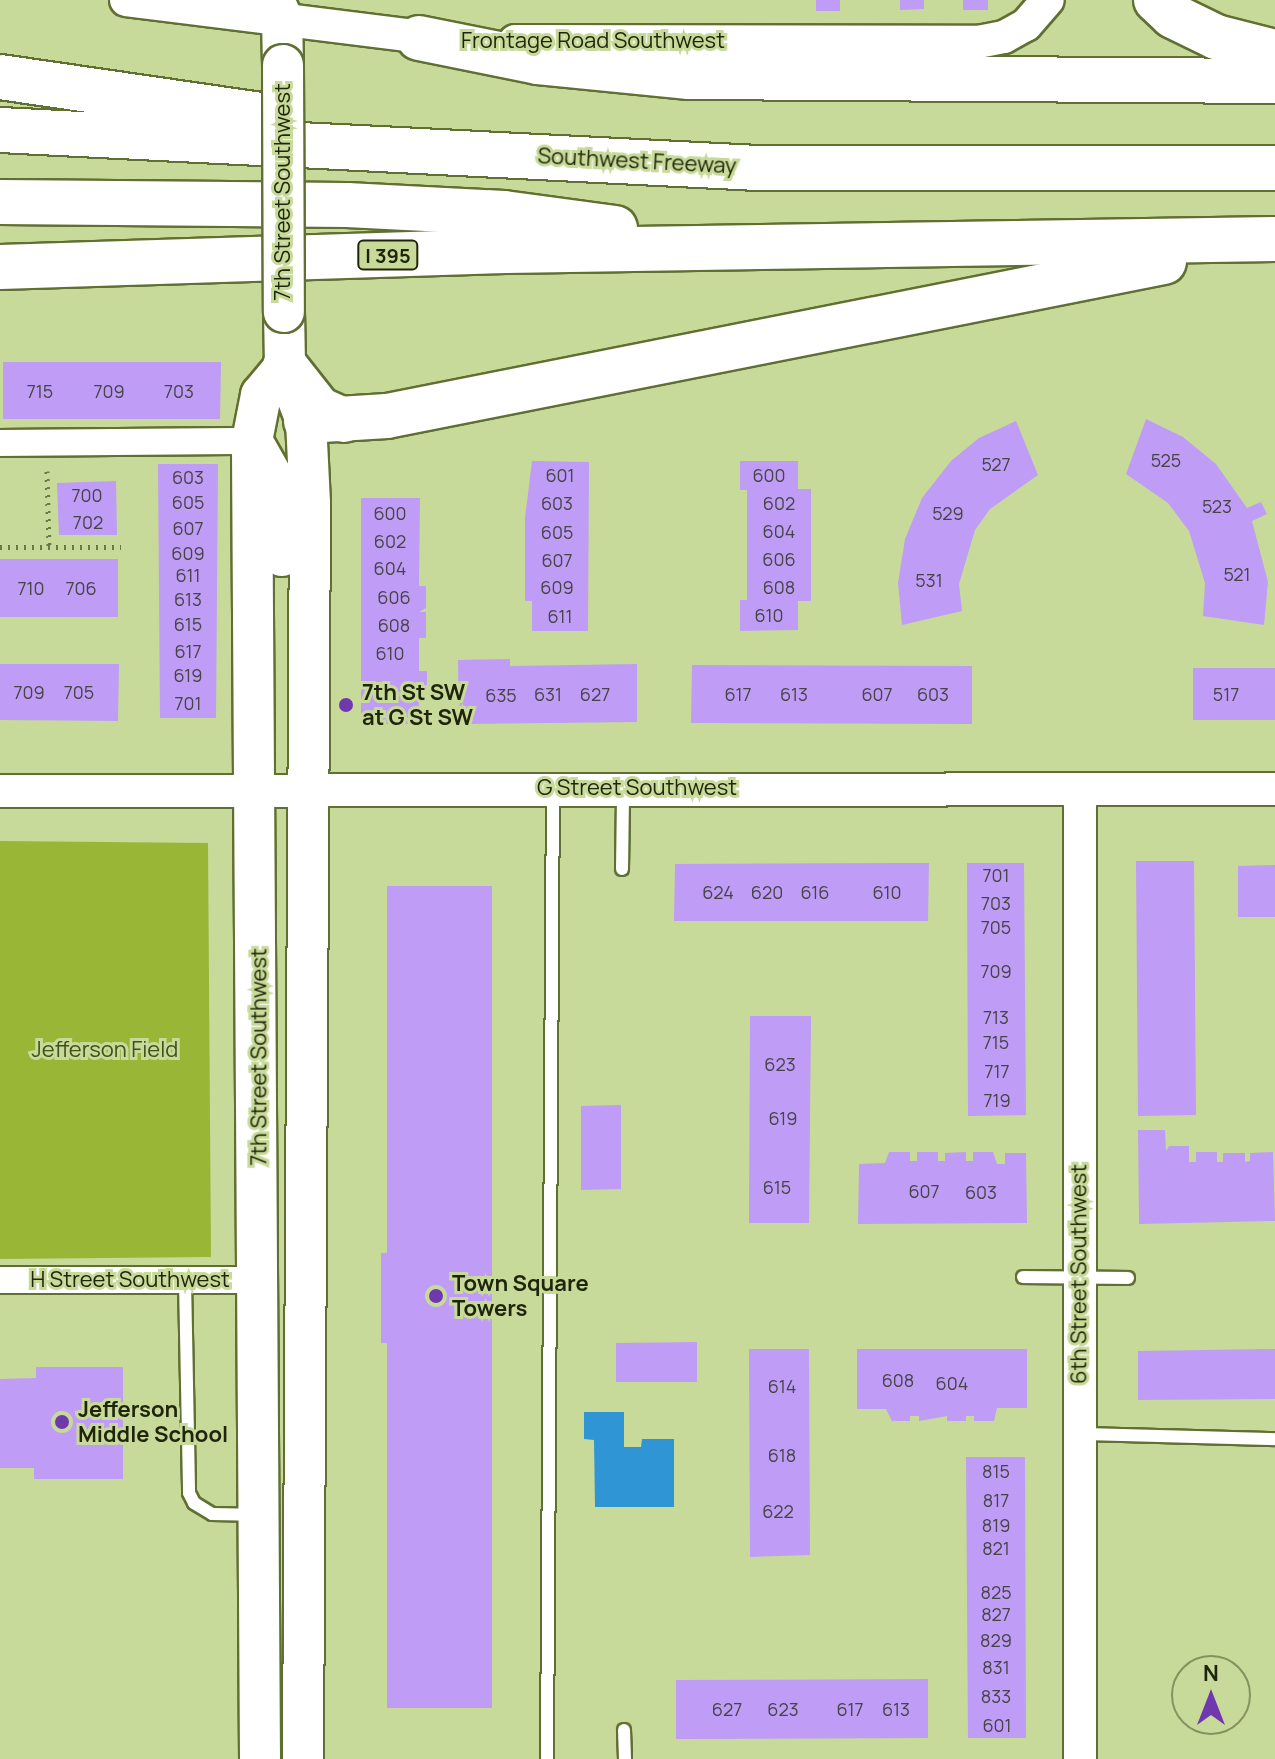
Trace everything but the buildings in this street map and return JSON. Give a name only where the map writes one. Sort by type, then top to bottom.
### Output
[{"type":"highway","points":[[1156,0],[1173,16],[1216,37],[1275,52]]},
{"type":"highway","points":[[419,38],[538,62],[689,77],[1275,81]]},
{"type":"highway","points":[[0,77],[537,155]]},
{"type":"highway","name":"Southwest Freeway","points":[[0,130],[759,168],[1275,168]]},
{"type":"highway","points":[[0,202],[282,203],[504,213],[776,248]]},
{"type":"highway","points":[[285,366],[325,420],[403,413],[1275,240]]},
{"type":"highway","name":"I 395","points":[[0,267],[776,248],[1275,240]]},
{"type":"main road","name":"7th Street Southwest","points":[[260,1759],[260,1280],[252,441],[261,395],[285,366],[285,6]]},
{"type":"main road","points":[[303,1759],[309,673],[325,420]]},
{"type":"main road","points":[[252,441],[265,456],[280,490],[284,585],[309,673]]},
{"type":"street","name":"Frontage Road Southwest","points":[[126,0],[285,6],[419,38],[978,42],[1004,37],[1026,25],[1048,0]]},
{"type":"street","points":[[0,443],[252,441]]},
{"type":"street","name":"6th Street Southwest","points":[[1080,789],[1080,1759]]},
{"type":"street","name":"G Street Southwest","points":[[0,791],[1275,789]]},
{"type":"street","name":"H Street Southwest","points":[[0,1280],[260,1280]]},
{"type":"lane","points":[[547,1759],[553,788]]},
{"type":"lane","points":[[622,869],[623,788]]},
{"type":"lane","points":[[1023,1277],[1128,1278]]},
{"type":"lane","points":[[185,1280],[189,1493],[194,1503],[212,1514],[260,1515]]},
{"type":"lane","points":[[1078,1434],[1275,1439]]},
{"type":"lane","points":[[624,1730],[625,1759]]},
{"type":"path","points":[[47,471],[49,547]]},
{"type":"path","points":[[0,547],[121,547]]},
{"type":"green space","name":"Jefferson Field","points":[[0,841],[208,843],[211,1257],[0,1259]]},
{"type":"water","points":[[584,1412],[624,1412],[624,1447],[641,1447],[642,1439],[674,1439],[674,1507],[595,1507],[594,1440],[584,1439]]},
{"type":"place","name":"7th St SW at G St SW","points":[[346,705]]},
{"type":"place","name":"Town Square Towers","points":[[436,1296]]},
{"type":"place","name":"Jefferson Middle School","points":[[62,1422]]}]
